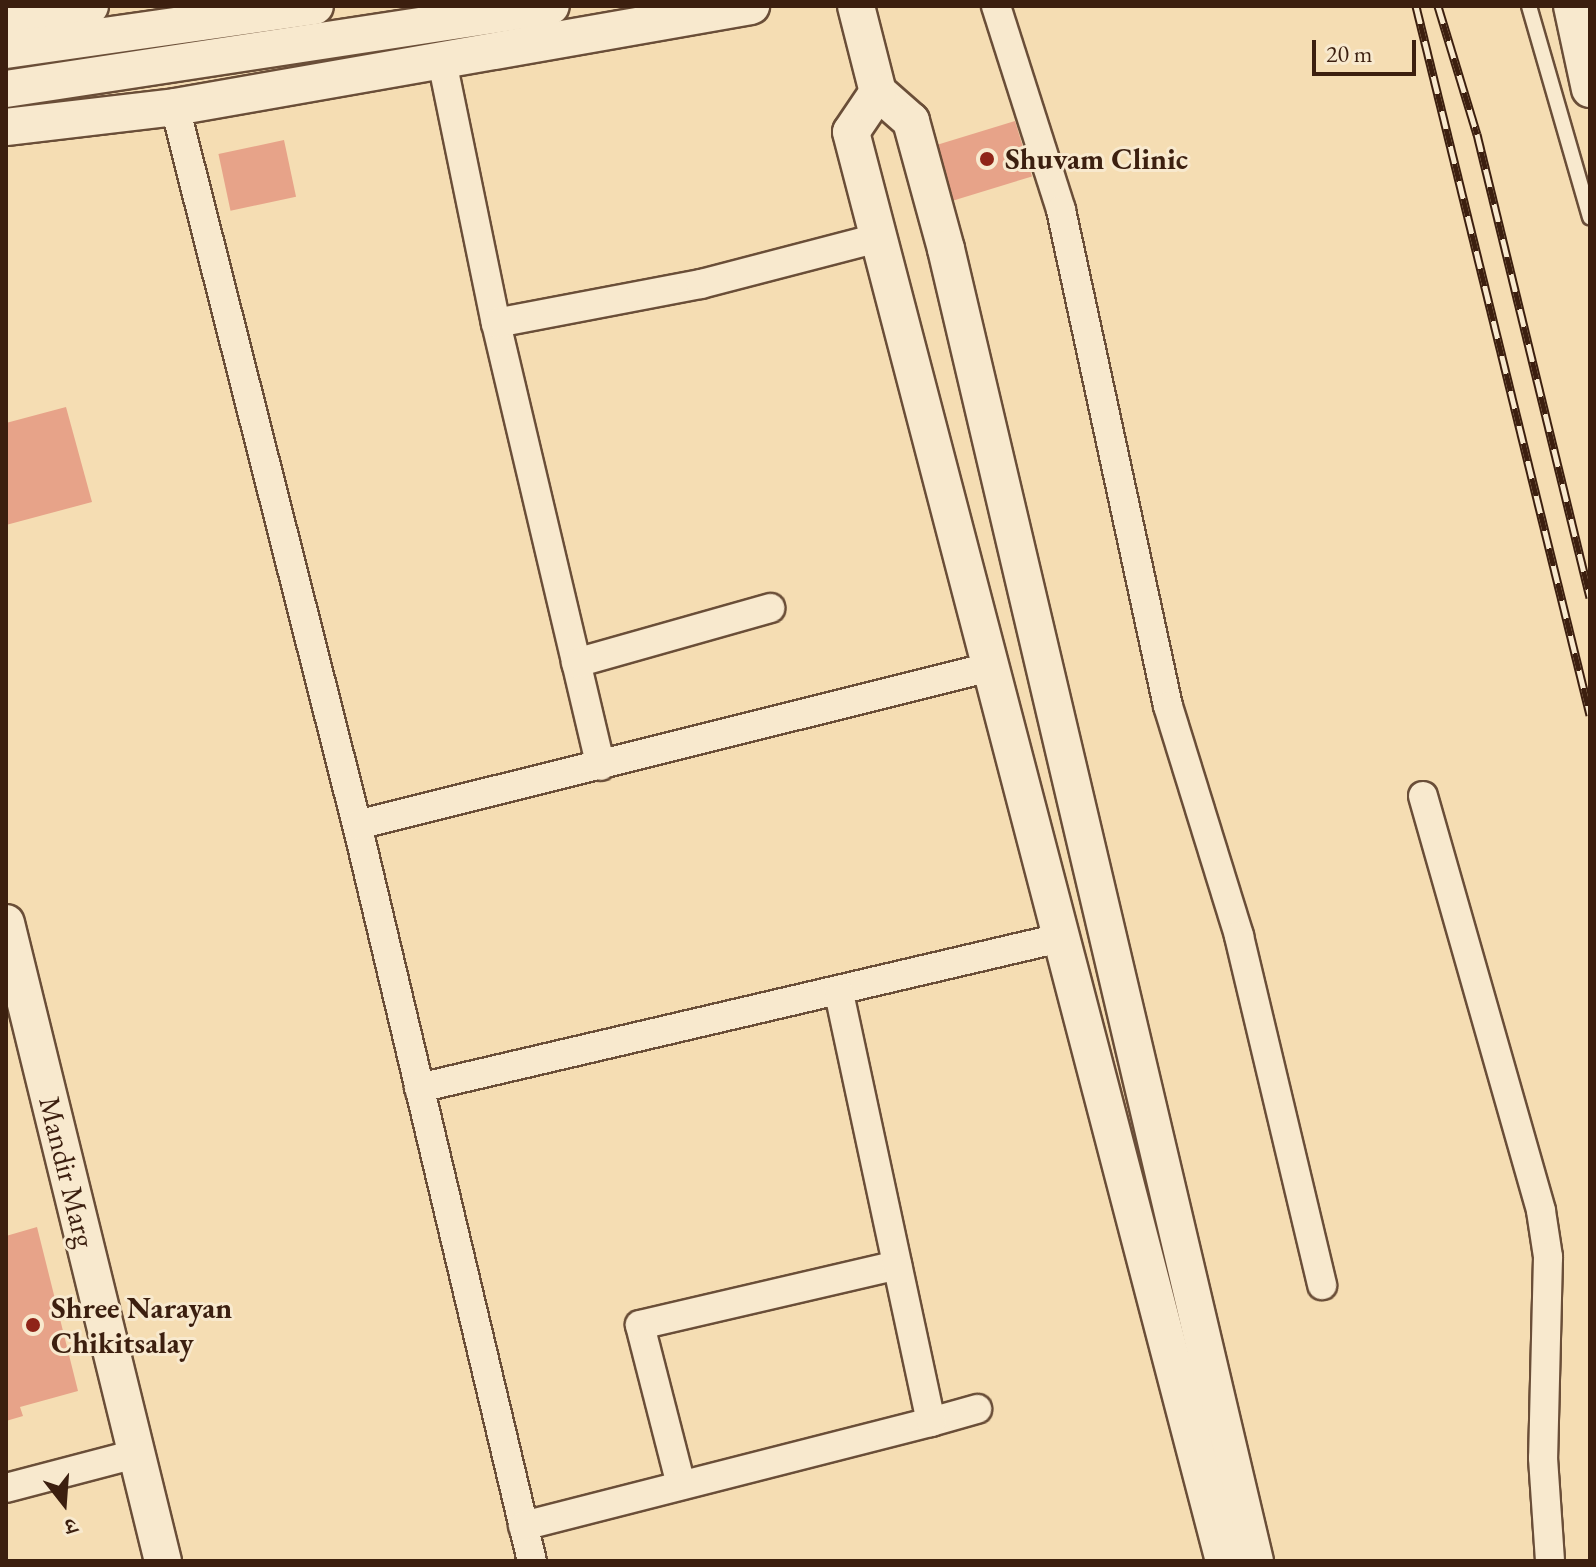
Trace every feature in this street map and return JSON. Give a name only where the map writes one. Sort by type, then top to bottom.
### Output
[{"type":"street","points":[[6,19],[90,6]]},
{"type":"street","points":[[6,50],[184,28],[315,6]]},
{"type":"street","points":[[6,89],[191,66],[551,6]]},
{"type":"street","points":[[6,127],[175,107],[751,6]]},
{"type":"street","points":[[856,6],[878,92],[911,121],[946,249],[1255,1561]]},
{"type":"street","points":[[996,6],[1061,210],[1168,706],[1239,936],[1322,1285]]},
{"type":"street","points":[[1572,6],[1590,89]]},
{"type":"street","points":[[442,61],[496,323],[601,766]]},
{"type":"street","points":[[878,92],[851,132],[881,237],[986,668],[1224,1561]]},
{"type":"street","points":[[175,107],[357,825],[532,1561]]},
{"type":"street","points":[[496,323],[701,284],[881,237]]},
{"type":"street","points":[[576,663],[770,608]]},
{"type":"street","points":[[357,825],[986,668]]},
{"type":"street","points":[[1423,796],[1541,1211],[1549,1271],[1543,1458],[1550,1561]]},
{"type":"street","name":"Mandir Marg","points":[[6,923],[163,1561]]},
{"type":"street","points":[[419,1088],[839,993],[1060,938]]},
{"type":"street","points":[[839,993],[931,1422]]},
{"type":"street","points":[[681,1485],[640,1325],[897,1265]]},
{"type":"street","points":[[523,1526],[977,1409]]},
{"type":"street","points":[[6,1488],[136,1454]]},
{"type":"lane","points":[[1529,6],[1590,217]]},
{"type":"building","points":[[1015,121],[1032,176],[954,200],[937,145]]},
{"type":"building","points":[[284,140],[296,197],[231,211],[218,154]]},
{"type":"building","points":[[66,407],[92,502],[6,525],[6,423]]},
{"type":"building","points":[[37,1227],[78,1391],[20,1407],[23,1416],[6,1421],[6,1236]]},
{"type":"railway","points":[[1416,6],[1590,715]]},
{"type":"railway","points":[[1438,6],[1477,134],[1590,597]]},
{"type":"place","name":"Shuvam Clinic","points":[[987,159]]},
{"type":"place","name":"Shree Narayan Chikitsalay","points":[[33,1325]]}]
